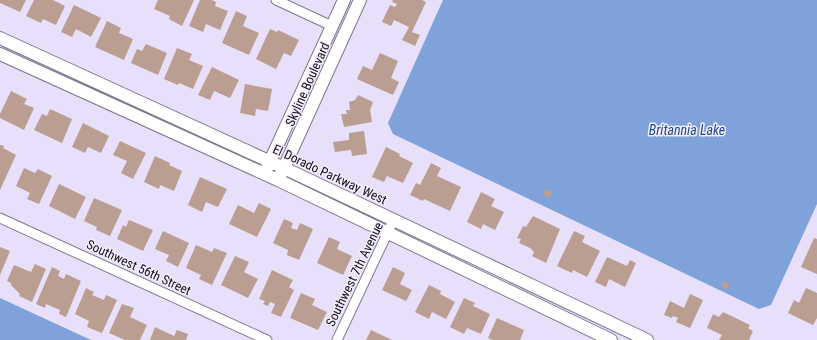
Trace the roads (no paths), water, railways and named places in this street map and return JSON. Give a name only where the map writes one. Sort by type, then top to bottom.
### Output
[{"type":"street","points":[[276,0],[346,32]]},
{"type":"street","name":"Skyline Boulevard","points":[[264,174],[344,0]]},
{"type":"street","name":"Skyline Boulevard","points":[[278,180],[360,0]]},
{"type":"street","name":"El Dorado Parkway West","points":[[0,38],[284,168],[647,340]]},
{"type":"street","points":[[0,54],[278,180],[610,340]]},
{"type":"street","name":"Southwest 56th Street","points":[[0,218],[266,340]]},
{"type":"street","name":"Southwest 7th Avenue","points":[[337,340],[394,220]]},
{"type":"water","name":"Britannia Lake","points":[[443,0],[817,0],[817,204],[771,305],[759,309],[393,134],[388,123]]},
{"type":"water","points":[[0,298],[91,340],[0,340]]}]
